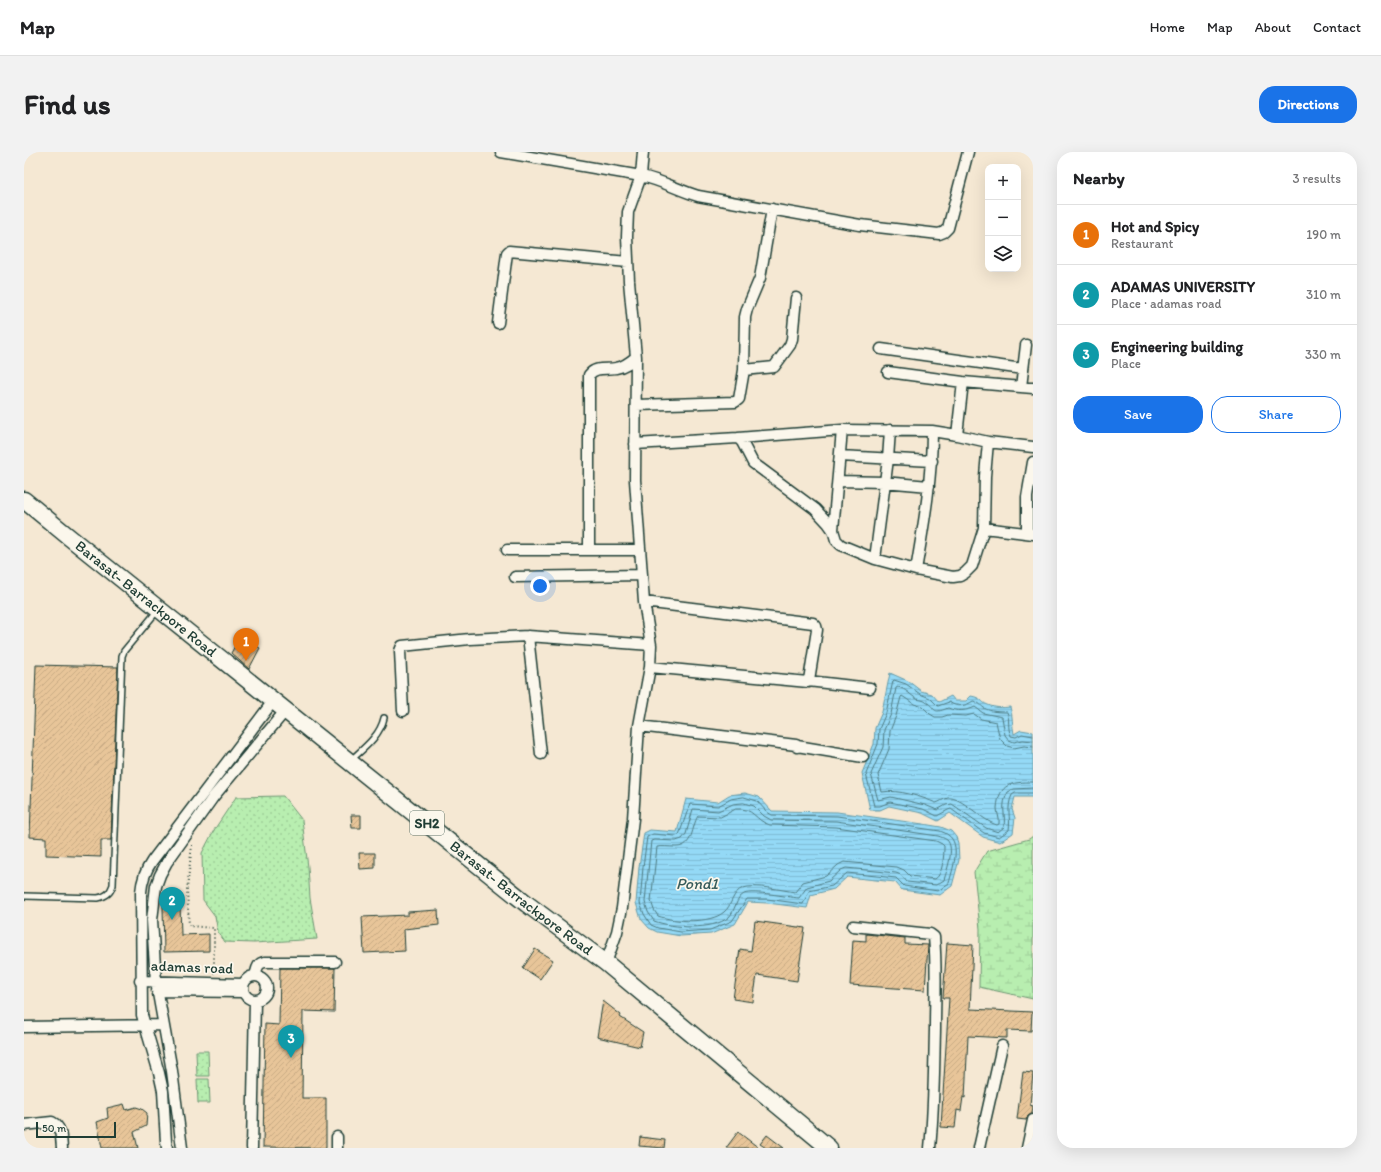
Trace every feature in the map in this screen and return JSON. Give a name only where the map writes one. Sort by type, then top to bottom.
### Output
[{"type":"main road","name":"Barasat- Barrackpore Road","points":[[24,500],[527,904],[606,963],[829,1148]]},
{"type":"street","points":[[501,152],[652,178],[698,196],[860,225],[939,234],[948,228],[968,152]]},
{"type":"street","points":[[606,963],[617,932],[622,908],[633,819],[639,726],[650,667],[651,645],[644,602],[635,480],[636,357],[628,262],[628,212],[641,176],[643,152]]},
{"type":"street","points":[[636,405],[735,402],[739,400],[744,370],[745,317],[760,278],[772,209]]},
{"type":"street","points":[[498,322],[506,253],[509,251],[628,262]]},
{"type":"street","points":[[744,370],[771,368],[777,365],[790,345],[792,339],[796,298]]},
{"type":"street","points":[[1021,387],[1026,345]]},
{"type":"street","points":[[881,349],[1023,369]]},
{"type":"street","points":[[589,549],[589,375],[596,369],[616,368],[626,365],[636,357]]},
{"type":"street","points":[[888,372],[963,382],[1033,388]]},
{"type":"street","points":[[957,435],[963,382]]},
{"type":"street","points":[[635,444],[842,430],[890,430],[932,431],[988,442],[1033,447]]},
{"type":"street","points":[[833,530],[842,430]]},
{"type":"street","points":[[875,559],[888,459],[890,430]]},
{"type":"street","points":[[916,570],[932,462],[932,431]]},
{"type":"street","points":[[738,438],[742,442],[753,463],[808,502],[828,523],[833,530],[836,540],[841,544],[875,559],[916,570],[953,577],[966,573],[972,566],[984,528],[988,442]]},
{"type":"street","points":[[840,456],[932,462]]},
{"type":"street","points":[[984,528],[1030,534],[1028,497],[1033,462]]},
{"type":"street","points":[[838,480],[929,486]]},
{"type":"street","points":[[507,550],[639,550]]},
{"type":"street","points":[[515,577],[642,575]]},
{"type":"street","points":[[644,602],[813,624],[816,626],[817,630],[808,681]]},
{"type":"street","points":[[403,712],[400,651],[402,646],[477,638],[528,636],[651,645]]},
{"type":"street","points":[[528,636],[541,754]]},
{"type":"street","points":[[650,667],[870,688]]},
{"type":"street","points":[[280,705],[167,862],[160,875],[154,896],[152,920],[156,986],[175,1091],[181,1145],[167,1145],[163,1091],[142,1015],[140,980],[142,879],[146,870],[280,705]]},
{"type":"street","points":[[639,726],[721,735],[863,757]]},
{"type":"street","points":[[853,926],[930,934],[934,936],[934,1068],[933,1120],[930,1148]]},
{"type":"street","points":[[255,976],[258,965],[261,962],[335,962]]},
{"type":"street","points":[[255,976],[263,978],[267,985],[267,992],[262,998],[255,1001],[248,998],[243,988],[248,978],[255,976]]},
{"type":"street","name":"adamas road","points":[[140,980],[156,986],[243,988]]},
{"type":"street","points":[[252,1148],[255,1001]]},
{"type":"street","points":[[24,1027],[163,1025]]},
{"type":"street","points":[[979,1148],[1002,1046]]},
{"type":"street","points":[[1027,1148],[1033,1120]]},
{"type":"street","points":[[24,1125],[52,1122],[55,1124],[60,1133],[62,1148]]},
{"type":"street","points":[[337,1137],[337,1148]]},
{"type":"lane","points":[[24,896],[98,898],[106,896],[111,891],[113,885],[122,656],[124,651],[159,609]]},
{"type":"lane","points":[[350,761],[378,733],[384,718]]},
{"type":"path","points":[[192,844],[187,889],[188,926],[214,928],[214,976]]},
{"type":"green space","points":[[283,796],[302,820],[310,898],[317,939],[254,943],[225,942],[218,932],[215,916],[203,900],[202,853],[214,830],[236,797]]},
{"type":"green space","points":[[1033,836],[1033,999],[979,987],[980,929],[974,872],[987,851],[1029,839]]},
{"type":"green space","points":[[196,1051],[208,1051],[209,1076],[197,1076]]},
{"type":"green space","points":[[197,1079],[209,1079],[210,1103],[198,1103]]},
{"type":"water","points":[[890,673],[908,681],[921,691],[932,694],[939,702],[951,696],[955,701],[966,701],[971,696],[980,699],[985,704],[991,706],[999,708],[1010,707],[1014,734],[1021,730],[1033,732],[1033,797],[1015,797],[1012,809],[1015,818],[1013,833],[1000,842],[983,837],[950,813],[938,821],[922,813],[889,806],[880,810],[870,810],[862,773],[874,744],[875,728],[882,712]]},
{"type":"water","name":"Pond1","points":[[745,793],[759,797],[772,811],[837,812],[941,827],[951,831],[956,837],[958,843],[959,860],[952,886],[940,895],[902,890],[895,882],[847,877],[834,889],[811,895],[807,908],[748,902],[735,924],[711,934],[681,936],[657,932],[649,928],[641,919],[636,903],[644,833],[650,830],[677,832],[686,799],[718,802],[729,795]]},
{"type":"building","points":[[240,637],[260,648],[249,669],[231,653]]},
{"type":"building","points":[[36,665],[118,667],[111,840],[101,840],[101,857],[46,855],[46,838],[30,837]]},
{"type":"building","points":[[351,815],[361,815],[361,828],[352,828]]},
{"type":"building","points":[[359,853],[375,853],[375,868],[360,869]]},
{"type":"building","points":[[180,905],[181,935],[209,934],[209,951],[164,952],[163,906]]},
{"type":"building","points":[[438,910],[439,925],[404,929],[405,951],[364,953],[362,917],[408,915],[408,912]]},
{"type":"building","points":[[755,921],[805,928],[797,981],[757,975],[753,1002],[733,999],[740,949],[751,951]]},
{"type":"building","points":[[866,934],[905,938],[905,944],[928,945],[925,990],[850,985],[853,940],[866,941]]},
{"type":"building","points":[[947,943],[973,945],[970,1009],[1032,1012],[1031,1031],[1007,1030],[1007,1038],[968,1036],[965,1098],[963,1097],[961,1111],[957,1110],[955,1128],[941,1127],[949,998],[943,998]]},
{"type":"building","points":[[535,949],[553,960],[540,979],[523,968]]},
{"type":"building","points":[[280,968],[335,968],[334,1012],[303,1011],[302,1098],[326,1098],[326,1148],[263,1147],[265,1024],[279,1025]]},
{"type":"building","points":[[603,1001],[621,1015],[620,1017],[643,1032],[640,1047],[597,1037]]},
{"type":"building","points":[[1023,1072],[1033,1073],[1030,1105],[1033,1106],[1032,1114],[1028,1116],[1026,1120],[1017,1119]]},
{"type":"building","points":[[124,1104],[126,1110],[136,1107],[147,1113],[146,1126],[134,1132],[138,1148],[102,1148],[97,1122],[108,1118],[107,1108]]},
{"type":"building","points":[[738,1132],[759,1148],[726,1148]]},
{"type":"building","points":[[767,1135],[784,1148],[766,1148],[760,1144]]},
{"type":"building","points":[[640,1137],[665,1140],[664,1148],[639,1146]]},
{"type":"place","name":"Hot and Spicy","points":[[246,661]]},
{"type":"place","name":"ADAMAS UNIVERSITY","points":[[172,920]]},
{"type":"place","name":"Engineering building","points":[[291,1058]]}]
